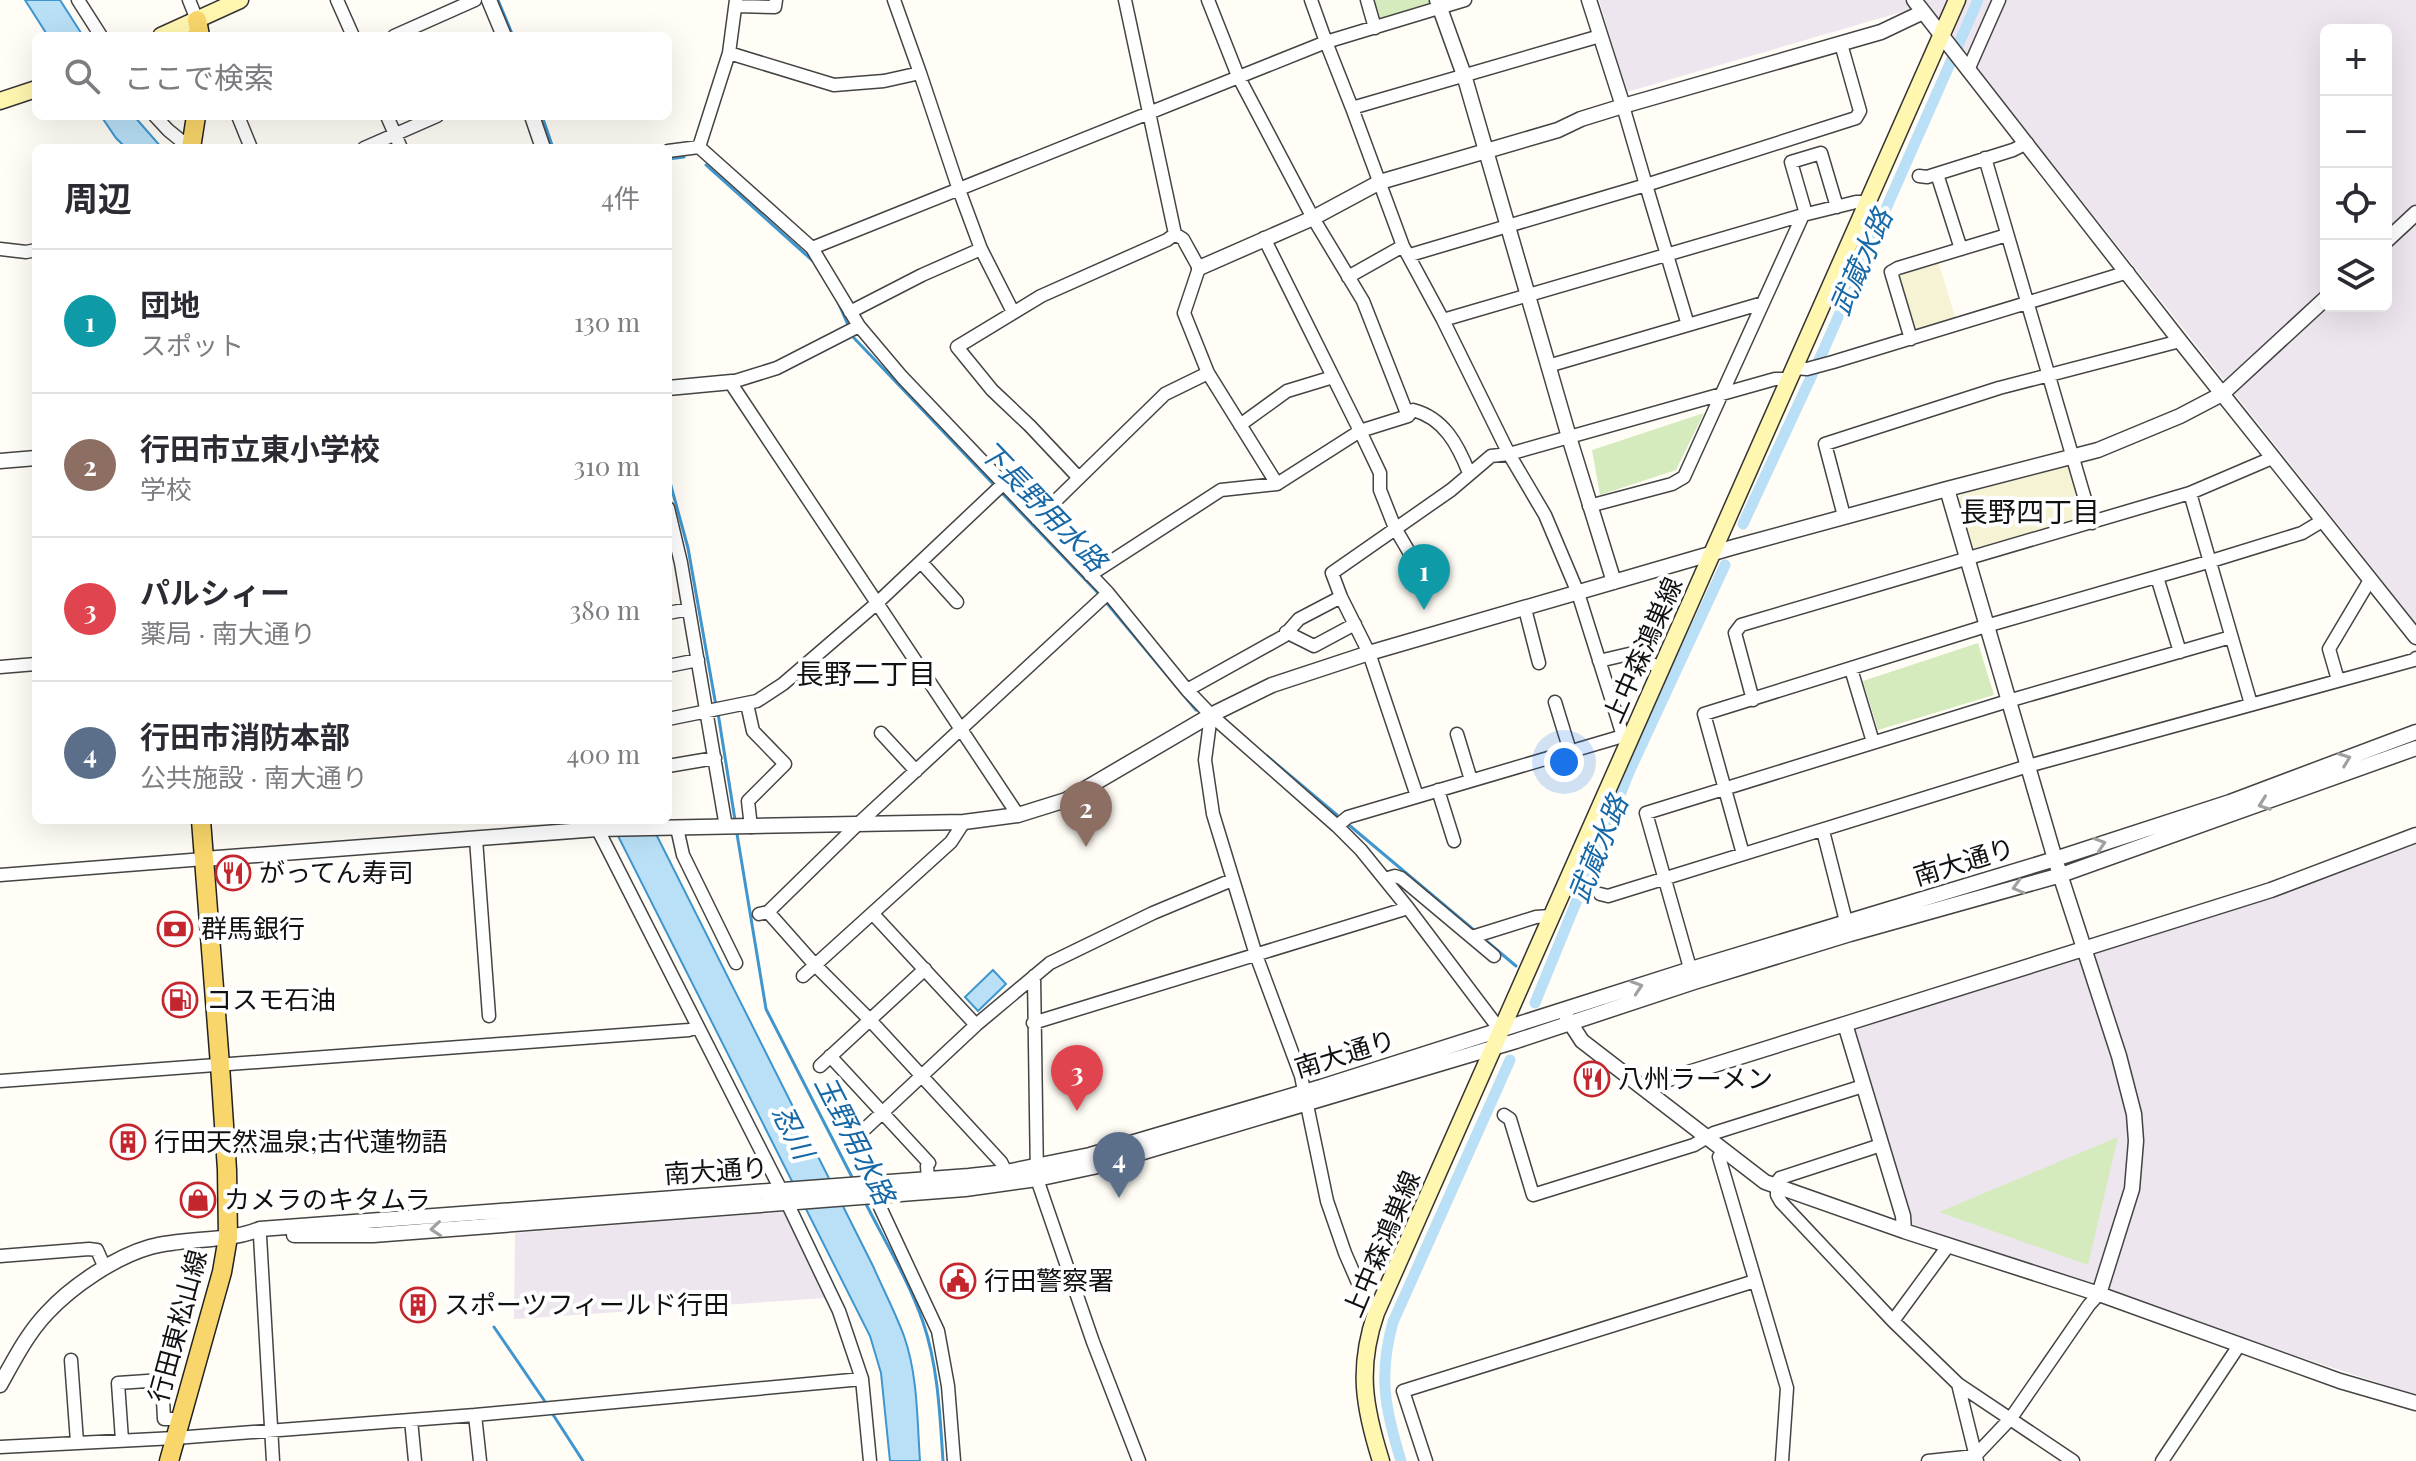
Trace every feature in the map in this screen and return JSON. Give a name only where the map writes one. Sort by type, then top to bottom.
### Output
[{"type":"main road","points":[[199,28],[240,0]]},
{"type":"main road","name":"上中森鴻巣線","points":[[1381,1461],[1364,1389],[1366,1348],[1376,1313],[1626,738],[1661,668],[1868,202],[1945,40],[1957,0]]},
{"type":"main road","points":[[0,101],[32,90]]},
{"type":"main road","points":[[191,144],[200,120]]},
{"type":"main road","name":"行田東松山線","points":[[169,1461],[222,1272],[228,1237],[227,1170],[201,824]]},
{"type":"street","points":[[78,0],[98,32]]},
{"type":"street","points":[[189,0],[199,28]]},
{"type":"street","points":[[337,0],[351,32]]},
{"type":"street","points":[[403,32],[475,0]]},
{"type":"street","points":[[489,0],[502,32]]},
{"type":"street","points":[[699,147],[729,53],[736,3],[775,7],[776,0]]},
{"type":"street","points":[[894,0],[981,249],[1013,312]]},
{"type":"street","points":[[1125,0],[1175,234],[1183,239],[1199,268]]},
{"type":"street","points":[[1208,0],[1238,76],[1313,218],[1363,301],[1408,416]]},
{"type":"street","points":[[1311,0],[1406,251],[1509,454],[1545,515],[1578,593],[1626,738],[1570,751],[1348,817],[1337,826]]},
{"type":"street","points":[[1367,0],[1375,28]]},
{"type":"street","points":[[812,248],[1326,42],[1375,28],[1438,4],[1465,0]]},
{"type":"street","points":[[1589,0],[1688,325]]},
{"type":"street","points":[[1965,66],[1999,0]]},
{"type":"street","points":[[1438,4],[1464,75],[1589,506],[1614,582]]},
{"type":"street","points":[[1277,484],[1208,373],[1184,313],[1199,268],[1313,218],[1380,182],[1558,130],[1623,106],[1893,28],[1919,6],[2416,637]]},
{"type":"street","points":[[1352,108],[1600,36]]},
{"type":"street","points":[[1348,277],[1406,251],[1507,226],[1646,185],[1856,118],[1860,111],[1841,44]]},
{"type":"street","points":[[729,53],[834,85],[884,81],[920,73]]},
{"type":"street","points":[[159,120],[185,144]]},
{"type":"street","points":[[240,120],[249,144]]},
{"type":"street","points":[[389,120],[399,144]]},
{"type":"street","points":[[373,144],[428,120]]},
{"type":"street","points":[[533,120],[542,144]]},
{"type":"street","points":[[1919,176],[1937,174],[2027,143]]},
{"type":"street","points":[[672,150],[699,147],[812,248],[859,326],[902,377],[1000,487],[1037,519],[1090,575],[1104,597],[1211,715],[1337,826],[1385,879],[1500,1030]]},
{"type":"street","points":[[1589,506],[1672,484],[1684,477],[1804,215],[1791,162],[1821,153],[1837,207]]},
{"type":"street","points":[[1985,158],[2092,523]]},
{"type":"street","points":[[1937,174],[1961,249]]},
{"type":"street","points":[[1443,320],[1804,215],[1868,202]]},
{"type":"street","points":[[2387,240],[2416,213]]},
{"type":"street","points":[[1079,478],[992,390],[957,347],[1041,296],[1175,234]]},
{"type":"street","points":[[1911,339],[1891,272],[2007,235]]},
{"type":"street","points":[[1264,238],[1380,473],[1380,490],[1395,528],[1426,581]]},
{"type":"street","points":[[0,249],[32,251]]},
{"type":"street","points":[[850,312],[981,249]]},
{"type":"street","points":[[1417,796],[1369,653],[1332,573],[1451,490],[1491,456],[1509,454],[1723,395],[2128,272]]},
{"type":"street","points":[[1548,366],[1763,303]]},
{"type":"street","points":[[0,875],[476,839],[599,826],[670,828],[964,822],[1018,815],[1066,800],[1211,715],[1272,685],[1369,653],[1712,553],[2072,457],[2136,436],[2222,394],[2320,304]]},
{"type":"street","points":[[672,388],[732,382],[777,368],[859,326]]},
{"type":"street","points":[[1844,516],[1825,444],[1999,388],[2180,341]]},
{"type":"street","points":[[1037,519],[1165,394],[1208,373]]},
{"type":"street","points":[[1240,425],[1287,391],[1333,377]]},
{"type":"street","points":[[732,382],[737,396],[1018,815]]},
{"type":"street","points":[[1090,575],[1221,490],[1277,484],[1360,431],[1408,416],[1413,410],[1427,413],[1443,427],[1460,452],[1469,473]]},
{"type":"street","points":[[0,461],[32,458]]},
{"type":"street","points":[[1753,700],[1735,633],[1741,625],[2190,493],[2272,458]]},
{"type":"street","points":[[672,718],[757,701],[783,684],[876,604],[1000,487]]},
{"type":"street","points":[[1928,1461],[1976,1458],[2011,1418],[2099,1294],[2132,1189],[2136,1141],[2134,1114],[2119,1056],[2055,859],[1947,489]]},
{"type":"street","points":[[2190,493],[2251,704]]},
{"type":"street","points":[[1743,854],[1704,714],[1986,626],[2302,533],[2322,521]]},
{"type":"street","points":[[672,534],[698,660],[713,711],[715,758],[726,827]]},
{"type":"street","points":[[921,562],[957,602]]},
{"type":"street","points":[[2157,577],[2180,652]]},
{"type":"street","points":[[2338,680],[2329,649],[2370,580]]},
{"type":"street","points":[[1006,1172],[1001,1162],[869,1019],[763,913],[1104,597]]},
{"type":"street","points":[[1187,690],[1284,636],[1299,619],[1341,597]]},
{"type":"street","points":[[672,612],[689,609]]},
{"type":"street","points":[[1525,609],[1539,663]]},
{"type":"street","points":[[1286,632],[1314,646],[1355,624]]},
{"type":"street","points":[[1692,976],[1642,810],[2231,637]]},
{"type":"street","points":[[1599,661],[1629,654],[1661,668]]},
{"type":"street","points":[[1600,894],[1608,896],[2028,766],[2416,658]]},
{"type":"street","points":[[672,665],[698,660]]},
{"type":"street","points":[[0,667],[32,664]]},
{"type":"street","points":[[1851,669],[1873,742]]},
{"type":"street","points":[[1555,702],[1570,751]]},
{"type":"street","points":[[747,704],[753,731],[785,764],[748,801],[751,827]]},
{"type":"street","points":[[1211,715],[1205,760],[1213,814],[1256,955],[1301,1076],[1327,1201],[1365,1299],[1376,1313]]},
{"type":"street","name":"南大通り","points":[[1306,1097],[1493,1047],[1567,1017],[2230,802],[2416,732]]},
{"type":"street","points":[[881,733],[916,771]]},
{"type":"street","points":[[1457,734],[1471,780]]},
{"type":"street","name":"南大通り","points":[[1848,928],[2061,875],[2416,748]]},
{"type":"street","points":[[672,765],[715,758]]},
{"type":"street","points":[[1438,790],[1454,841]]},
{"type":"street","points":[[803,976],[951,842],[964,822]]},
{"type":"street","points":[[599,826],[697,1027],[787,1196],[839,1311],[862,1379],[870,1461]]},
{"type":"street","points":[[670,828],[736,963]]},
{"type":"street","points":[[1823,831],[1848,928]]},
{"type":"street","points":[[1645,1089],[2271,890],[2416,835]]},
{"type":"street","points":[[476,839],[489,1016]]},
{"type":"street","points":[[1385,879],[1401,878],[1476,935],[1494,956]]},
{"type":"street","points":[[852,1141],[976,1025],[1050,963],[1153,913],[1232,880]]},
{"type":"street","points":[[1033,1023],[1408,908]]},
{"type":"street","points":[[873,914],[976,1025]]},
{"type":"street","points":[[1476,935],[1536,917],[1551,916]]},
{"type":"street","points":[[820,1066],[925,969]]},
{"type":"street","points":[[1034,976],[1037,1173],[1093,1342],[1139,1461]]},
{"type":"street","points":[[1567,1017],[1582,1041],[1765,1182],[1948,1246],[2099,1294],[2340,1381],[2416,1403]]},
{"type":"street","name":"南大通り","points":[[0,1385],[26,1340],[47,1312],[105,1268],[151,1247],[255,1235],[260,1229],[860,1191],[965,1189],[1037,1173],[1093,1167],[1165,1148],[1500,1030],[1567,1017]]},
{"type":"street","points":[[1845,1024],[1903,1216],[1904,1231]]},
{"type":"street","points":[[0,1081],[697,1027]]},
{"type":"street","points":[[830,1056],[929,1163],[928,1179]]},
{"type":"street","points":[[1504,1115],[1510,1119],[1533,1195],[1694,1145],[1707,1137],[1863,1086]]},
{"type":"street","points":[[1881,1145],[1780,1178],[1777,1187],[1781,1202],[1893,1321],[1958,1384],[2073,1461]]},
{"type":"street","points":[[1723,1150],[1719,1157],[1787,1388],[1782,1461]]},
{"type":"street","name":"南大通り","points":[[860,1191],[928,1179],[1006,1172],[1037,1173]]},
{"type":"street","points":[[860,1191],[880,1207],[938,1331],[948,1386],[954,1461]]},
{"type":"street","points":[[255,1235],[273,1461]]},
{"type":"street","points":[[1893,1321],[1948,1246]]},
{"type":"street","points":[[0,1256],[89,1249],[97,1250],[105,1268]]},
{"type":"street","points":[[1426,1461],[1403,1391],[1755,1281]]},
{"type":"street","points":[[2162,1461],[2240,1344]]},
{"type":"street","points":[[71,1360],[77,1442]]},
{"type":"street","points":[[0,1447],[175,1438],[475,1415],[862,1379]]},
{"type":"street","points":[[122,1440],[118,1383],[162,1380],[164,1419],[181,1419]]},
{"type":"street","points":[[1958,1384],[1976,1458]]},
{"type":"street","points":[[475,1415],[480,1461]]},
{"type":"street","points":[[411,1420],[415,1461]]},
{"type":"shaded area","points":[[1599,0],[2416,0],[2416,623],[1924,1],[1905,11],[1627,92]]},
{"type":"shaded area","points":[[1938,261],[1956,320],[1916,332],[1912,330],[1896,278],[1899,274]]},
{"type":"shaded area","points":[[2068,466],[2072,468],[2085,516],[2083,521],[1974,552],[1958,500],[1962,494]]},
{"type":"shaded area","points":[[2416,842],[2416,1395],[1908,1229],[1853,1030],[2278,894]]},
{"type":"shaded area","points":[[784,1212],[826,1298],[514,1319],[515,1233]]},
{"type":"green space","points":[[1372,0],[1431,0],[1432,4],[1378,21]]},
{"type":"green space","points":[[1704,413],[1676,470],[1600,495],[1592,450]]},
{"type":"green space","points":[[1978,643],[1994,695],[1878,730],[1863,681]]},
{"type":"green space","points":[[2118,1137],[2088,1265],[1939,1212]]},
{"type":"water","points":[[25,0],[60,0],[80,32],[45,32]]},
{"type":"water","points":[[104,120],[138,120],[158,144],[122,144]]},
{"type":"water","name":"忍川","points":[[612,824],[651,824],[873,1266],[909,1351],[920,1461],[890,1461],[881,1373],[870,1336]]},
{"type":"water","points":[[993,970],[1006,984],[978,1011],[965,997]]},
{"type":"waterway","name":"玉野用水路","points":[[498,0],[511,32]]},
{"type":"waterway","name":"武蔵水路","points":[[1743,524],[1978,0]]},
{"type":"waterway","name":"玉野用水路","points":[[543,120],[552,144]]},
{"type":"waterway","name":"下長野用水路","points":[[672,158],[684,157]]},
{"type":"waterway","name":"下長野用水路","points":[[706,165],[814,262]]},
{"type":"waterway","name":"下長野用水路","points":[[838,302],[848,325]]},
{"type":"waterway","name":"下長野用水路","points":[[854,338],[995,486]]},
{"type":"waterway","name":"玉野用水路","points":[[672,490],[688,548],[716,706]]},
{"type":"waterway","name":"下長野用水路","points":[[1000,491],[1100,595]]},
{"type":"waterway","name":"武蔵水路","points":[[1535,1003],[1630,770],[1725,565]]},
{"type":"waterway","name":"下長野用水路","points":[[1105,601],[1196,710]]},
{"type":"waterway","name":"玉野用水路","points":[[718,713],[735,820]]},
{"type":"waterway","name":"下長野用水路","points":[[1267,756],[1337,815]]},
{"type":"waterway","name":"下長野用水路","points":[[1349,825],[1475,931]]},
{"type":"waterway","name":"玉野用水路","points":[[737,834],[766,1009],[853,1179]]},
{"type":"waterway","name":"下長野用水路","points":[[1484,939],[1516,966]]},
{"type":"waterway","name":"武蔵水路","points":[[1401,1461],[1385,1392],[1388,1341],[1393,1322],[1510,1060]]},
{"type":"waterway","name":"玉野用水路","points":[[864,1200],[903,1275],[923,1322],[935,1373],[943,1461]]},
{"type":"waterway","points":[[494,1327],[546,1403]]},
{"type":"waterway","points":[[552,1413],[583,1461]]},
{"type":"place","name":"団地","points":[[1424,610]]},
{"type":"place","name":"行田市立東小学校","points":[[1086,847]]},
{"type":"place","name":"がってん寿司","points":[[233,873]]},
{"type":"place","name":"群馬銀行","points":[[175,929]]},
{"type":"place","name":"コスモ石油","points":[[180,1000]]},
{"type":"place","name":"八州ラーメン","points":[[1592,1079]]},
{"type":"place","name":"パルシィー","points":[[1077,1111]]},
{"type":"place","name":"行田天然温泉;古代蓮物語","points":[[128,1142]]},
{"type":"place","name":"行田市消防本部","points":[[1119,1198]]},
{"type":"place","name":"カメラのキタムラ","points":[[198,1200]]},
{"type":"place","name":"行田警察署","points":[[958,1281]]},
{"type":"place","name":"スポーツフィールド行田","points":[[418,1305]]},
{"type":"district","name":"長野四丁目","points":[[2030,512]]},
{"type":"district","name":"長野二丁目","points":[[866,674]]}]
